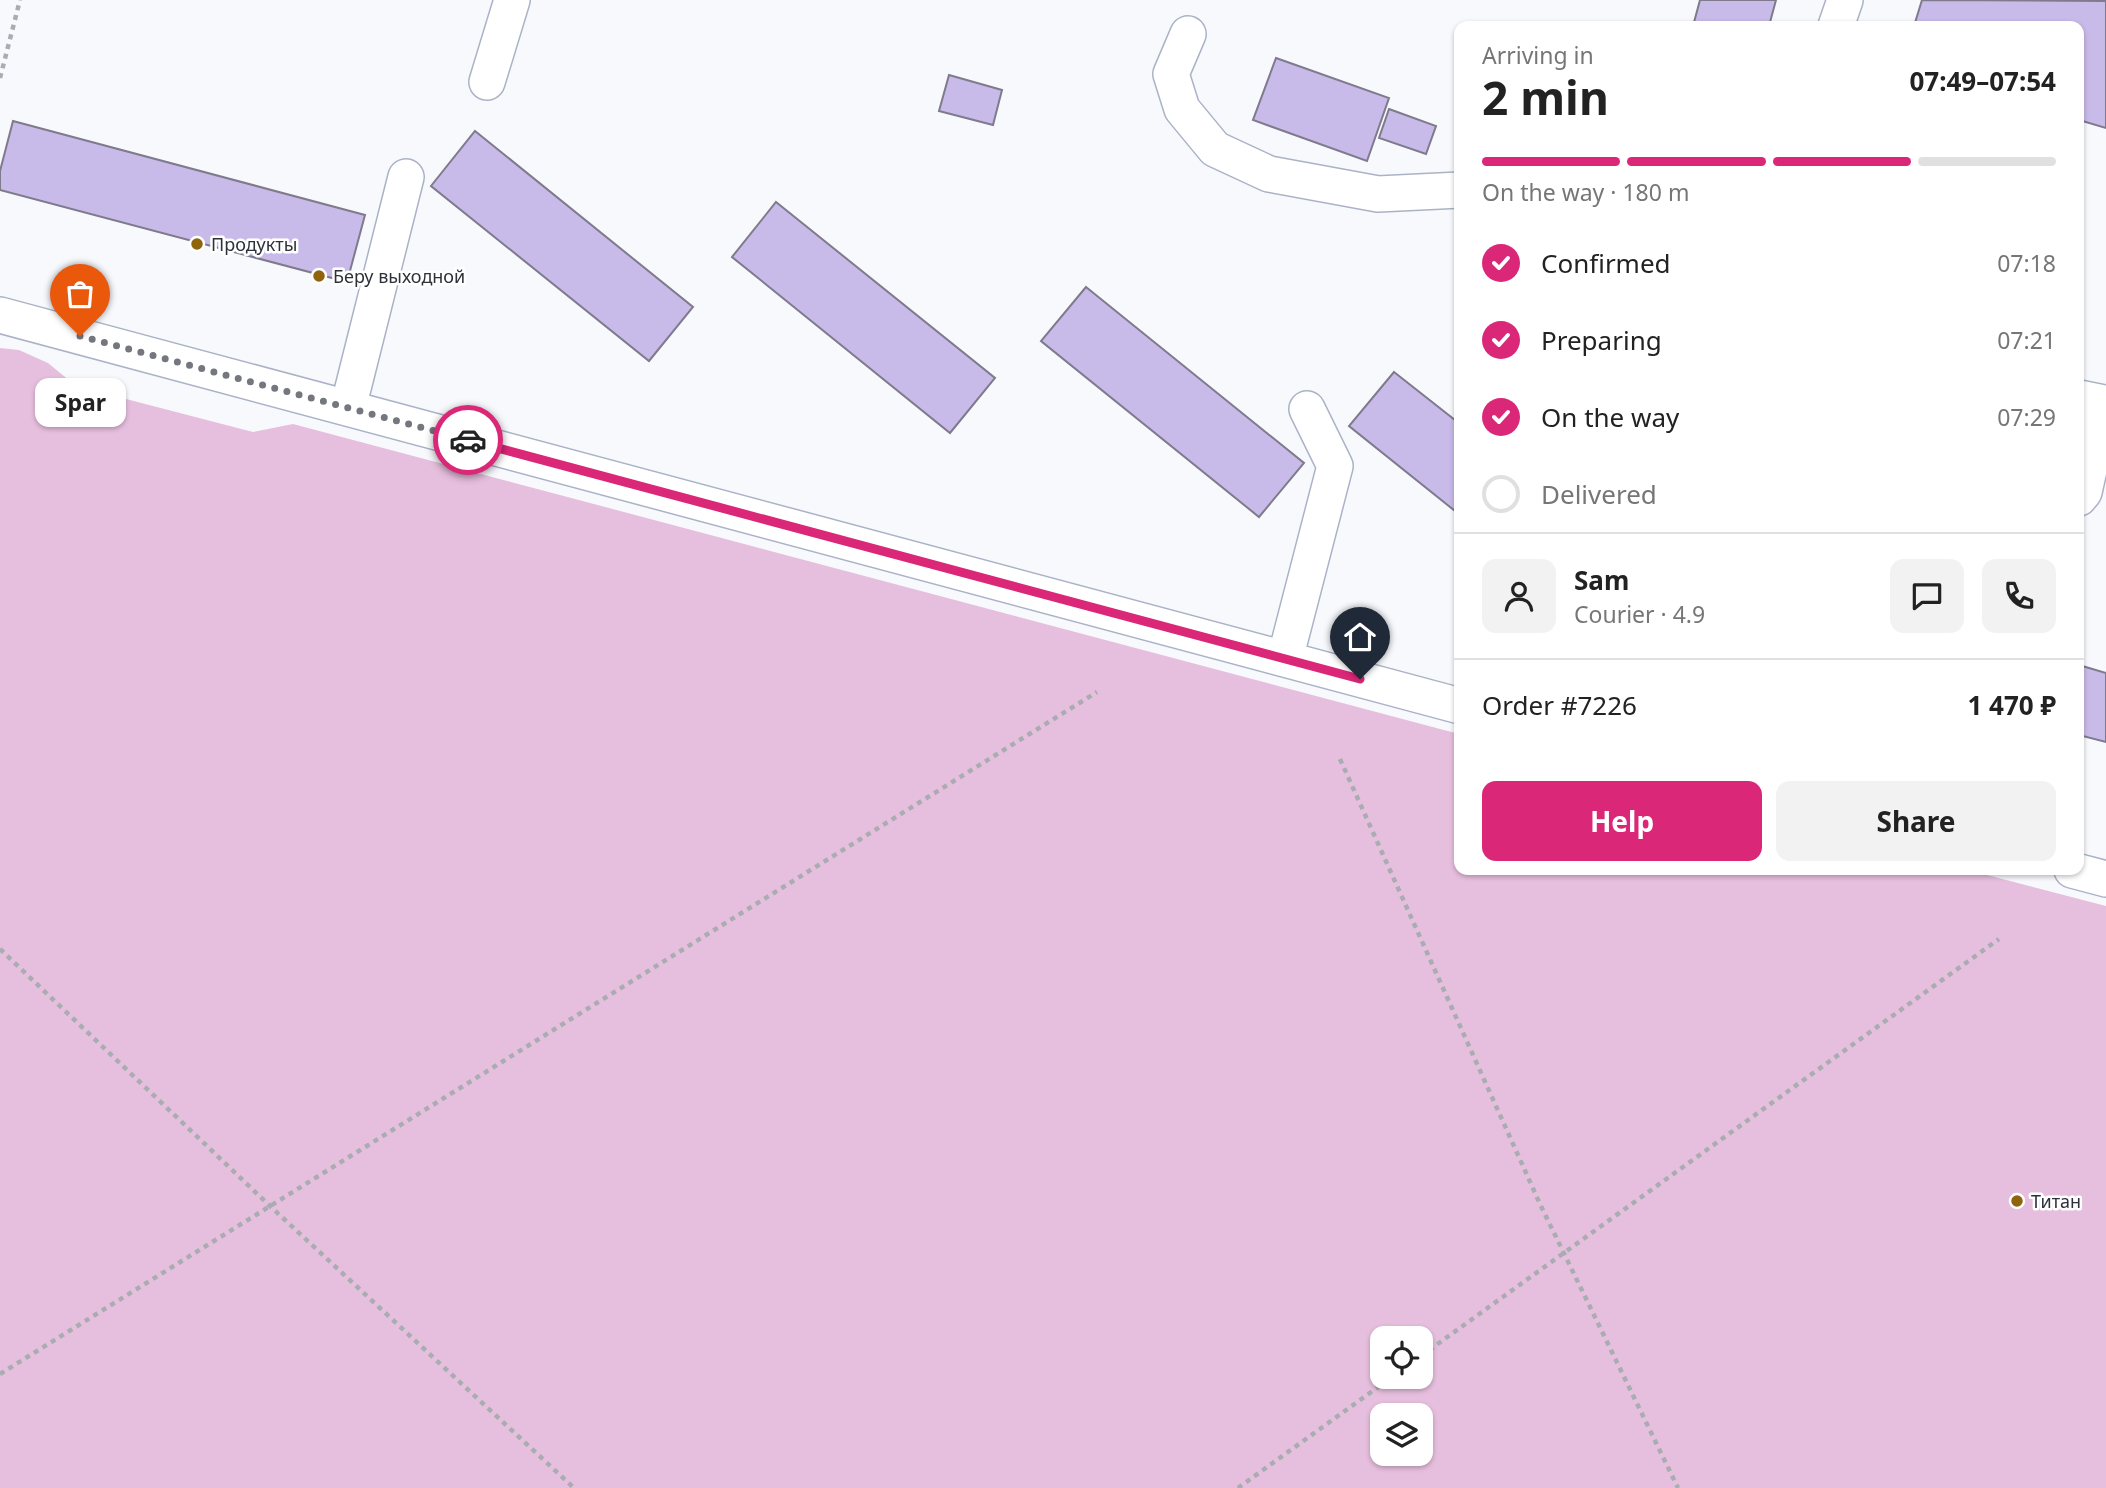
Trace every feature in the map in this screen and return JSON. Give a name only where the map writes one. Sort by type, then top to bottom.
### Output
[{"type":"street","points":[[487,82],[512,0]]},
{"type":"street","points":[[1838,21],[1845,0]]},
{"type":"street","points":[[1188,34],[1171,74],[1182,109],[1215,149],[1269,174],[1378,194],[1454,190]]},
{"type":"street","points":[[348,408],[406,177]]},
{"type":"street","points":[[0,315],[1454,704]]},
{"type":"street","points":[[2084,399],[2104,403],[2084,492]]},
{"type":"street","points":[[1285,659],[1335,466],[1307,410]]},
{"type":"street","points":[[2084,873],[2106,879]]},
{"type":"path","points":[[0,78],[20,0]]},
{"type":"path","points":[[0,1374],[1097,692]]},
{"type":"path","points":[[1340,759],[1540,1205],[1678,1488]]},
{"type":"path","points":[[1433,1347],[2000,939]]},
{"type":"path","points":[[0,949],[270,1206],[574,1488]]},
{"type":"path","points":[[1238,1488],[1375,1389]]},
{"type":"shaded area","points":[[0,348],[19,350],[48,363],[76,386],[253,432],[293,424],[1454,733],[1454,875],[1987,875],[2106,906],[2106,1488],[0,1488]]},
{"type":"building","points":[[1700,0],[1776,0],[1770,21],[1694,21]]},
{"type":"building","points":[[1922,0],[2106,1],[2106,128],[2084,121],[2084,21],[1916,21]]},
{"type":"building","points":[[1276,58],[1389,98],[1367,161],[1253,120]]},
{"type":"building","points":[[949,75],[1002,90],[993,125],[939,111]]},
{"type":"building","points":[[1389,109],[1436,126],[1426,154],[1379,138]]},
{"type":"building","points":[[13,121],[365,215],[347,282],[0,190],[0,171]]},
{"type":"building","points":[[475,131],[693,307],[649,361],[431,186]]},
{"type":"building","points":[[776,202],[995,378],[950,433],[732,257]]},
{"type":"building","points":[[1086,287],[1304,463],[1259,517],[1041,341]]},
{"type":"building","points":[[1394,372],[1454,419],[1454,510],[1349,426]]},
{"type":"building","points":[[2084,666],[2106,673],[2106,742],[2084,736]]},
{"type":"way so far","points":[[80,336],[468,440]]},
{"type":"place","name":"Продукты","points":[[197,244]]},
{"type":"place","name":"Беру выходной","points":[[319,276]]},
{"type":"place","name":"Spar","points":[[80,336]]},
{"type":"place","name":"Титан","points":[[2017,1201]]},
{"type":"route","points":[[468,440],[1360,679]]}]
